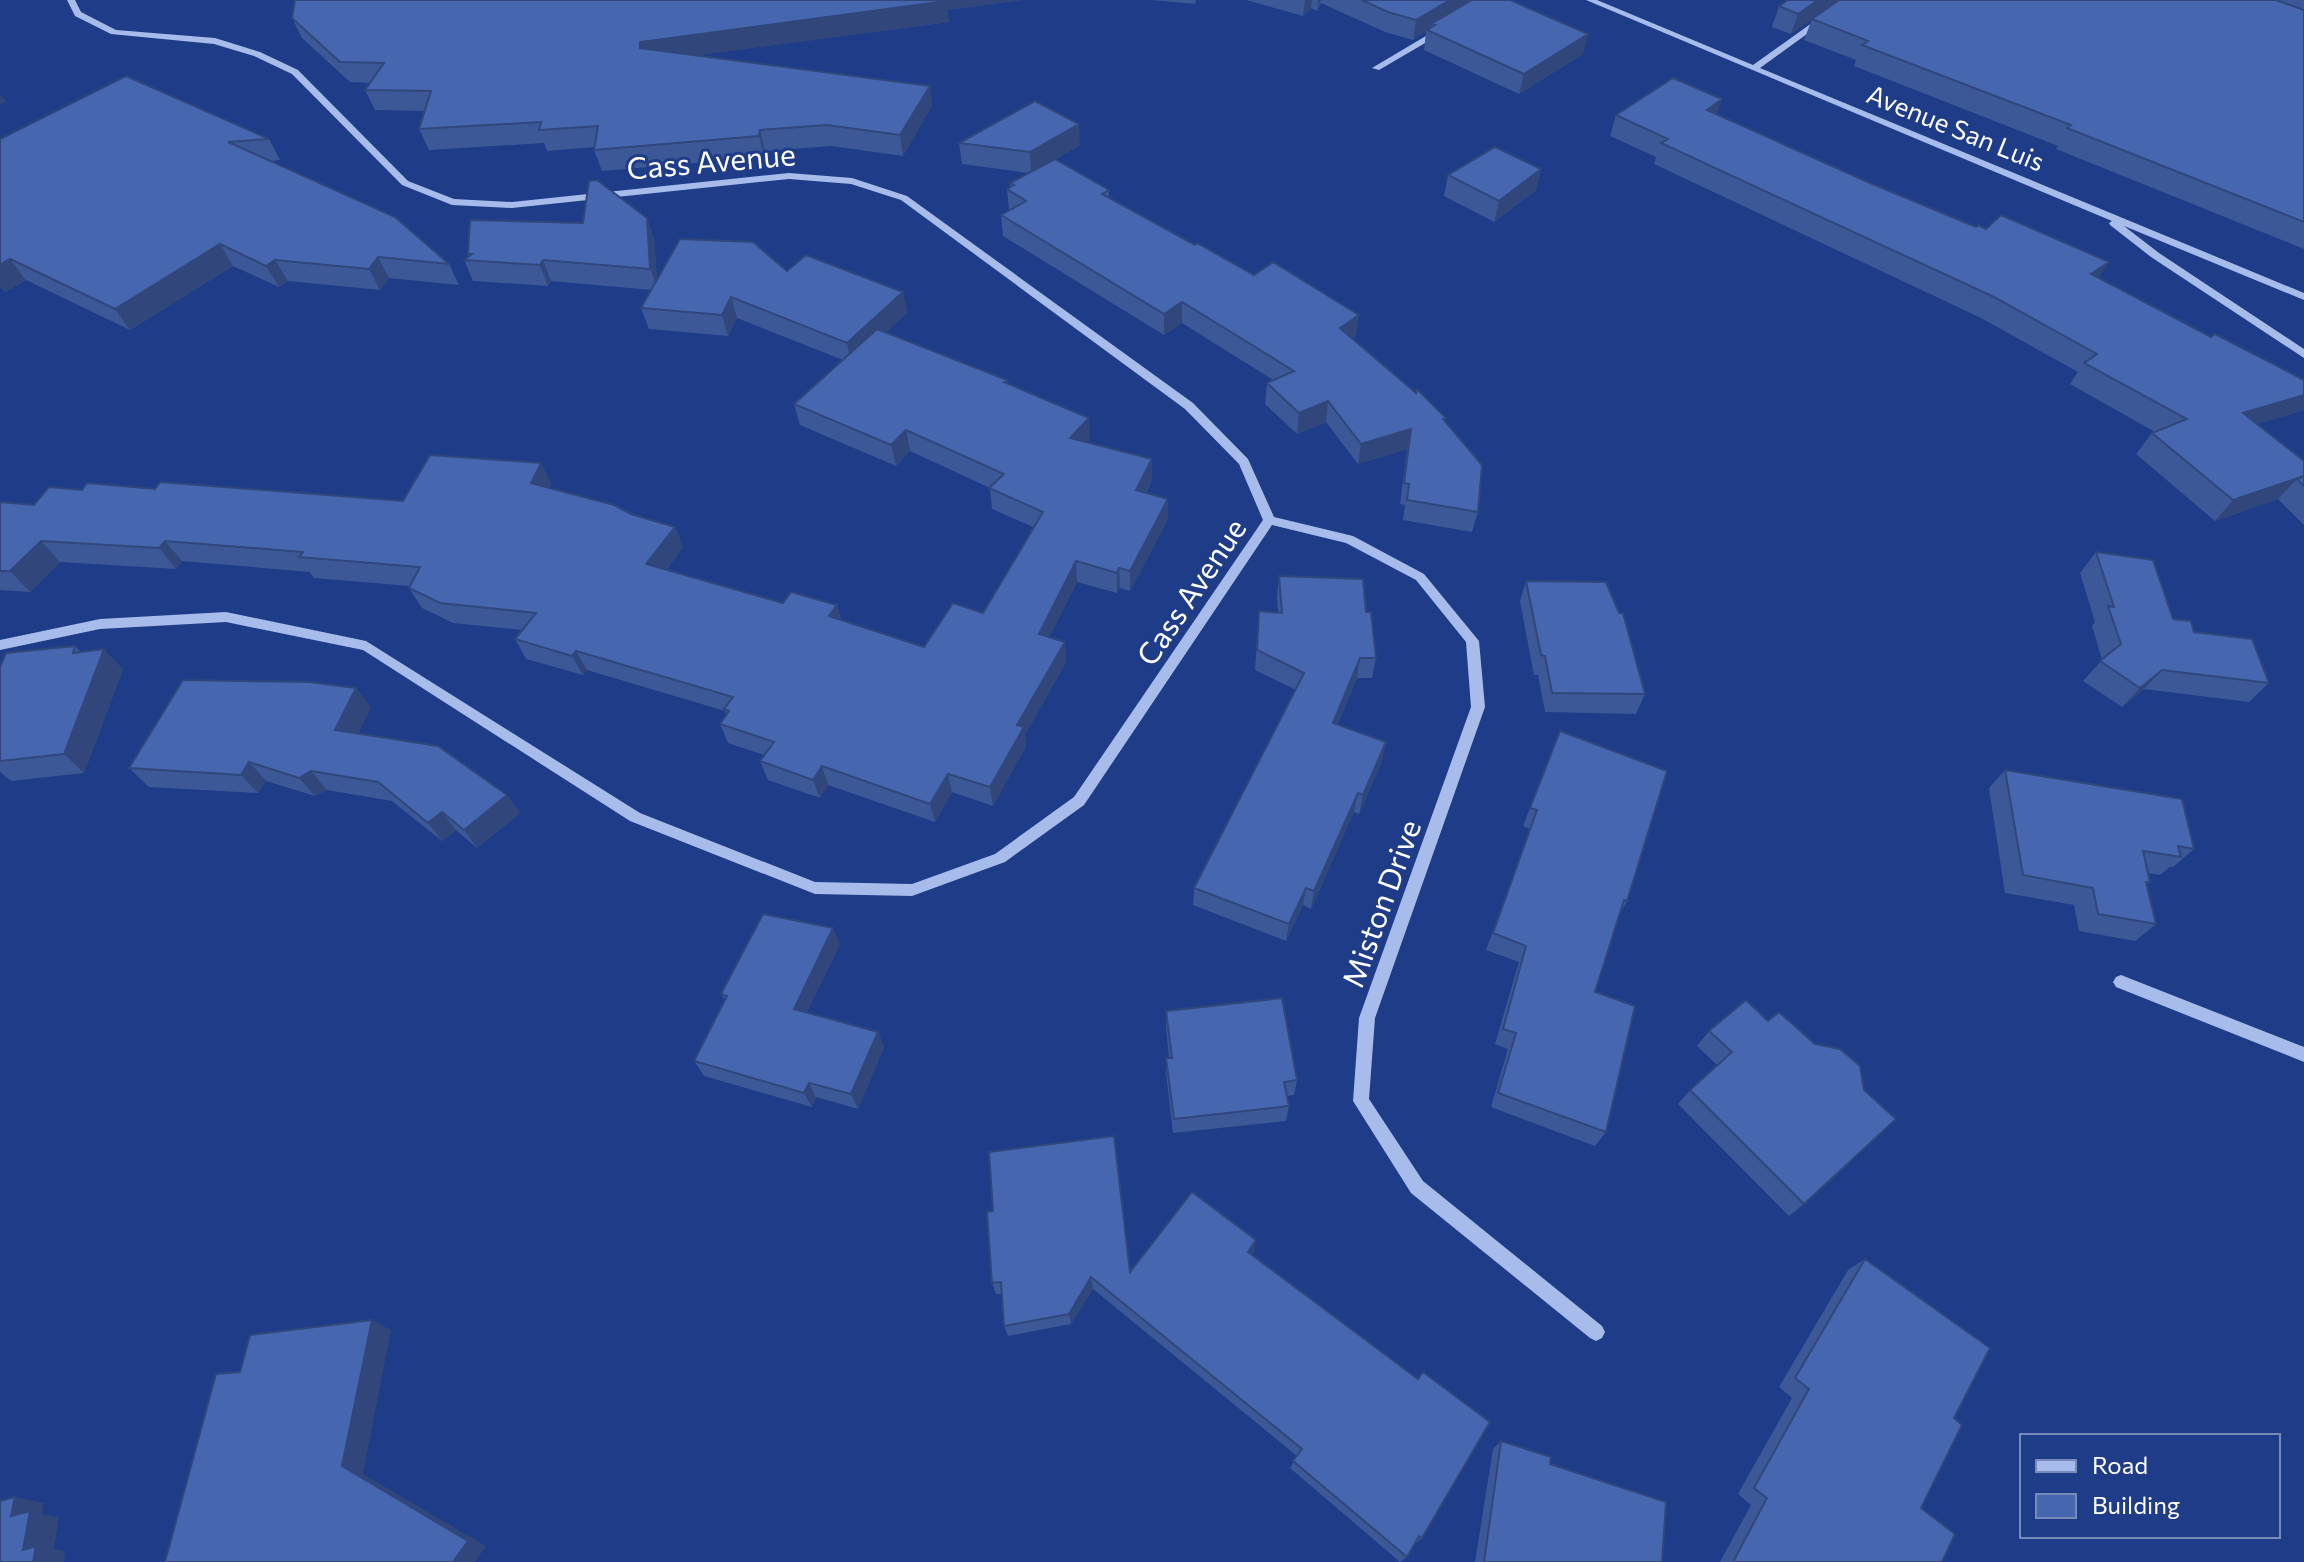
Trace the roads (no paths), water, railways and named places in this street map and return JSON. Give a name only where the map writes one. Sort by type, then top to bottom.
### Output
[{"type":"street","name":"Cass Avenue","points":[[0,645],[100,624],[226,617],[366,646],[635,817],[815,888],[912,890],[1000,858],[1079,801],[1269,520],[1244,462],[1189,406],[904,198],[852,181],[789,176],[512,205],[452,202],[405,183],[295,72],[257,54],[215,41],[114,32],[78,14],[71,0]]},
{"type":"street","name":"Avenue San Luis","points":[[1590,0],[2304,297]]},
{"type":"street","points":[[1754,68],[1850,0]]},
{"type":"street","points":[[1376,68],[1454,23]]},
{"type":"street","points":[[2098,210],[2155,255],[2304,354]]},
{"type":"street","name":"Miston Drive","points":[[1269,520],[1349,539],[1420,577],[1472,641],[1478,707],[1367,1018],[1361,1101],[1417,1187],[1596,1332]]},
{"type":"street","points":[[2121,982],[2304,1055]]}]
